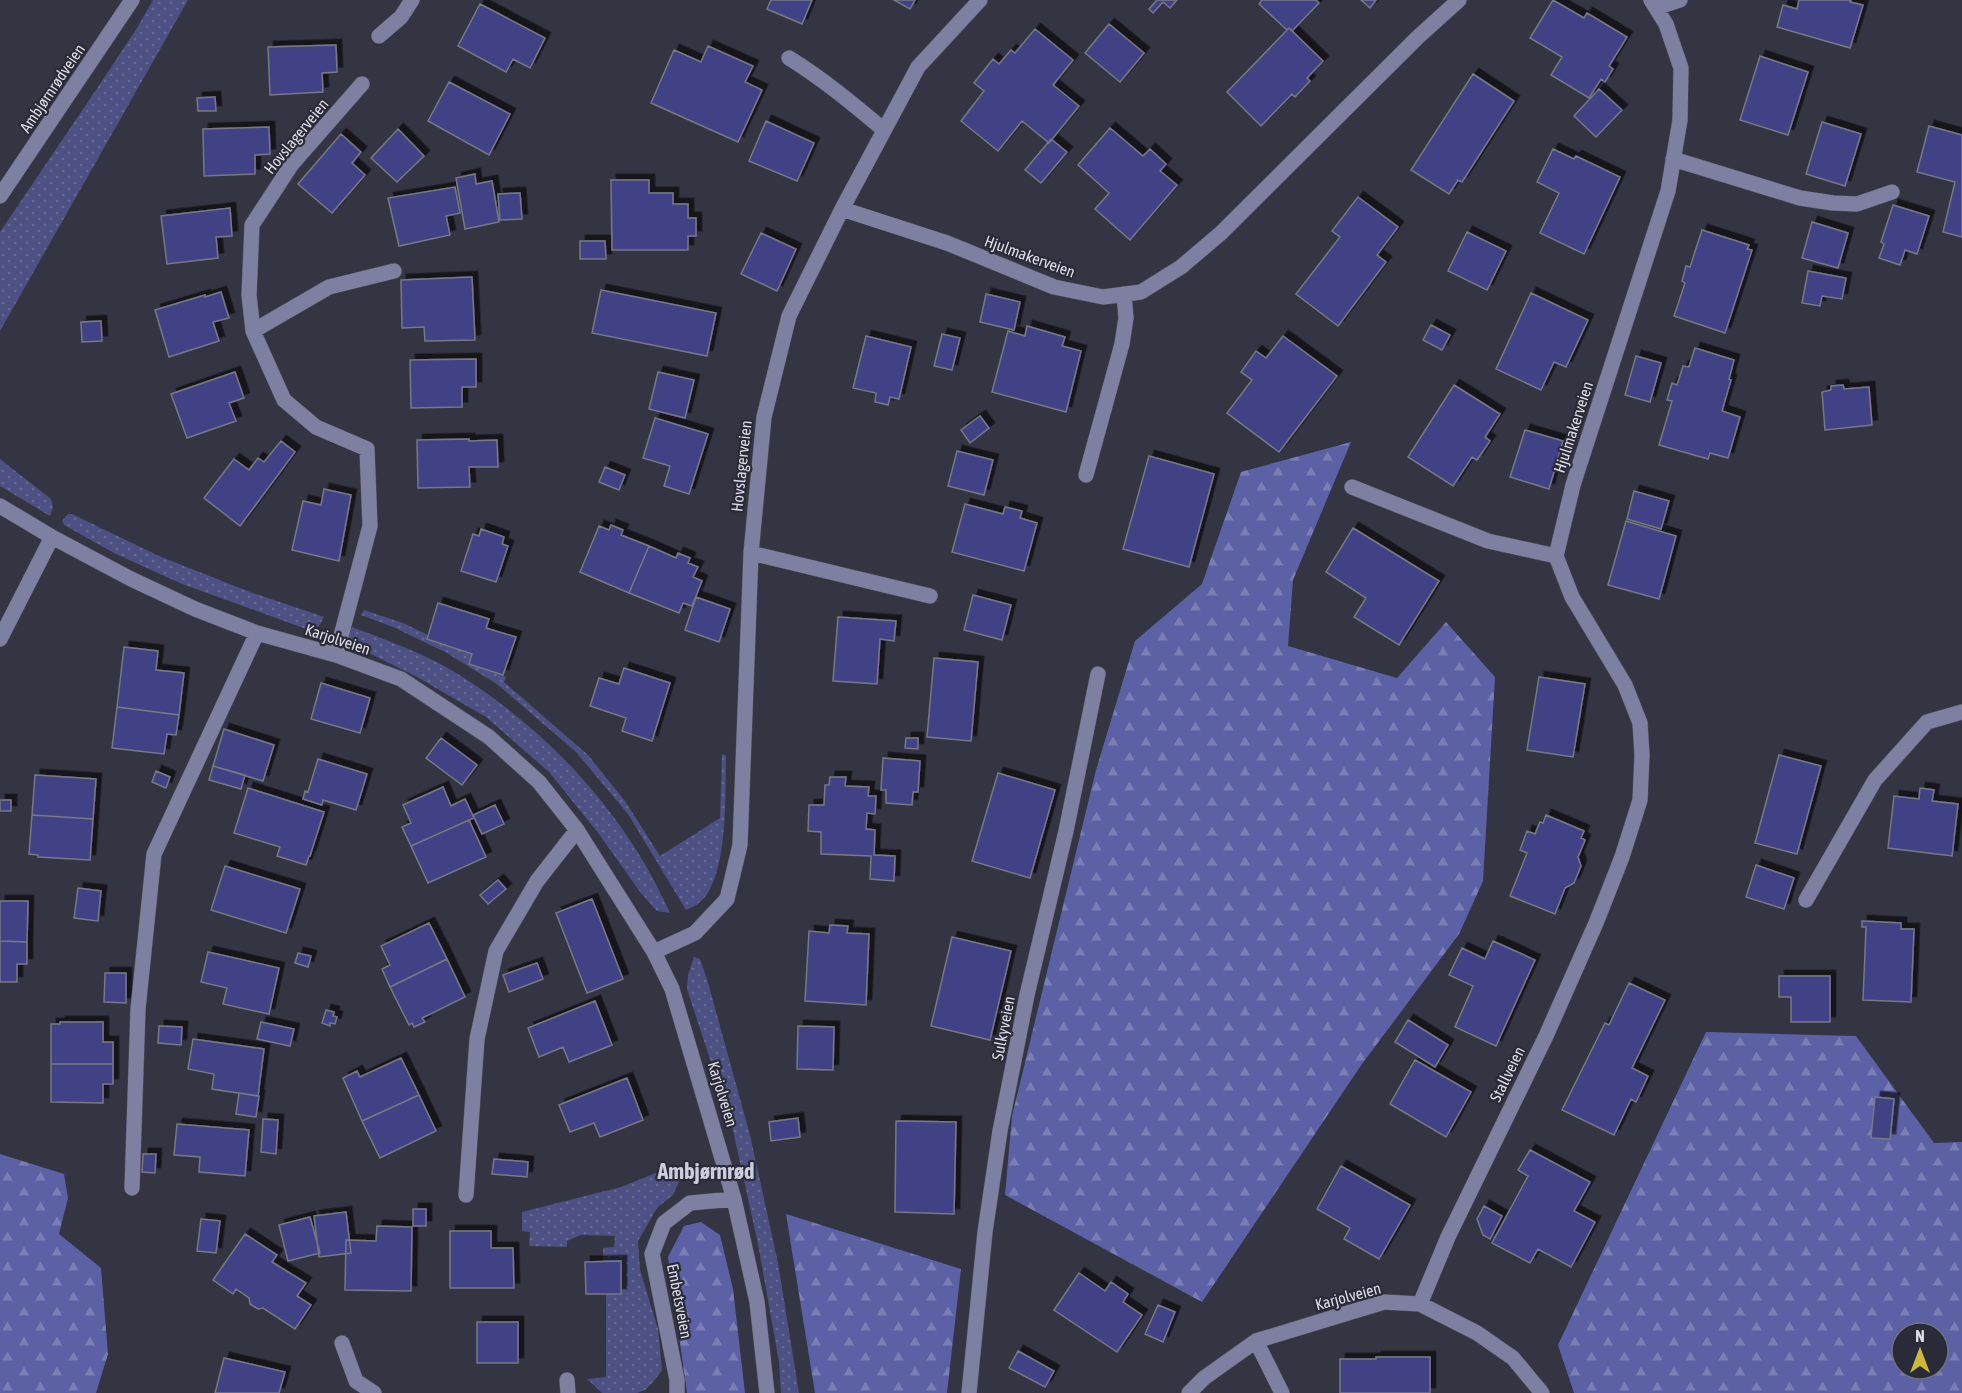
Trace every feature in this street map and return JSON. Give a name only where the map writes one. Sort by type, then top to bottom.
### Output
[{"type":"street","name":"Ambjørnrødveien","points":[[0,196],[132,0]]},
{"type":"street","points":[[379,36],[401,16],[412,0]]},
{"type":"street","name":"Hovslagerveien","points":[[654,952],[695,933],[727,899],[740,845],[751,553],[764,417],[789,316],[842,208],[918,67],[980,0]]},
{"type":"street","name":"Hjulmakerveien","points":[[842,208],[946,243],[1054,287],[1103,297],[1141,292],[1171,273],[1221,233],[1418,37],[1459,0]]},
{"type":"street","points":[[1654,4],[1680,0]]},
{"type":"street","name":"Hjulmakerveien","points":[[1556,556],[1573,485],[1668,191],[1680,120],[1681,68],[1666,24],[1654,4]]},
{"type":"street","points":[[789,58],[810,70],[884,130]]},
{"type":"street","name":"Hovslagerveien","points":[[336,655],[370,526],[367,449],[316,427],[284,400],[253,331],[249,295],[252,225],[292,164],[362,84]]},
{"type":"street","points":[[1673,159],[1800,198],[1833,203],[1857,204],[1892,192]]},
{"type":"street","points":[[253,331],[329,287],[394,271]]},
{"type":"street","points":[[1086,475],[1122,344],[1126,318],[1124,294]]},
{"type":"street","points":[[1352,487],[1488,541],[1556,556]]},
{"type":"street","name":"Karjolveien","points":[[0,506],[52,537],[195,609],[257,633],[336,655],[401,679],[489,737],[539,782],[577,830],[654,952],[672,989],[734,1199],[758,1302],[766,1393]]},
{"type":"street","points":[[0,639],[52,537]]},
{"type":"street","points":[[751,553],[930,596]]},
{"type":"street","name":"Stallveien","points":[[1420,1304],[1448,1237],[1546,1036],[1622,857],[1640,800],[1642,756],[1640,723],[1626,685],[1572,597],[1556,556]]},
{"type":"street","points":[[132,1188],[138,1008],[154,854],[257,633]]},
{"type":"street","name":"Sulkyveien","points":[[969,1393],[985,1233],[1000,1131],[1027,995],[1066,831],[1098,674]]},
{"type":"street","points":[[1806,900],[1875,780],[1927,722],[1962,712]]},
{"type":"street","points":[[466,1195],[477,1039],[496,951],[537,880],[577,830]]},
{"type":"street","name":"Embetsveien","points":[[677,1393],[677,1380],[652,1254],[664,1223],[690,1203],[734,1199]]},
{"type":"street","name":"Karjolveien","points":[[1189,1393],[1204,1378],[1256,1341],[1384,1302],[1420,1304],[1477,1333],[1513,1358],[1542,1393]]},
{"type":"street","points":[[1256,1341],[1282,1393]]},
{"type":"street","points":[[342,1343],[356,1381],[374,1393]]},
{"type":"shaded area","points":[[153,0],[188,0],[0,331],[0,232],[137,28]]},
{"type":"shaded area","points":[[0,459],[51,499],[53,507],[50,516],[0,486]]},
{"type":"shaded area","points":[[68,514],[159,556],[250,592],[324,617],[319,626],[309,630],[182,584],[114,553],[64,525],[62,521]]},
{"type":"shaded area","points":[[364,610],[403,623],[428,635],[427,639],[472,654],[469,664],[506,677],[504,682],[588,755],[625,801],[660,856],[720,818],[722,754],[726,756],[723,834],[716,875],[709,892],[698,904],[686,910],[628,814],[576,752],[497,684],[445,652],[393,627],[361,615]]},
{"type":"shaded area","points":[[352,627],[416,652],[453,671],[520,719],[551,746],[606,807],[652,876],[670,913],[657,911],[640,892],[599,834],[549,772],[486,717],[417,677],[351,644],[348,636]]},
{"type":"shaded area","points":[[694,957],[700,959],[707,979],[750,1135],[778,1263],[799,1393],[781,1393],[779,1362],[758,1244],[732,1126],[687,989],[688,975]]},
{"type":"shaded area","points":[[671,1167],[680,1179],[673,1195],[657,1208],[638,1241],[640,1270],[658,1329],[662,1370],[645,1390],[637,1393],[602,1393],[587,1379],[606,1377],[606,1294],[621,1293],[621,1261],[603,1261],[603,1248],[614,1247],[615,1236],[581,1235],[567,1241],[567,1247],[529,1246],[530,1232],[522,1231],[522,1212],[621,1187]]},
{"type":"green space","points":[[1351,442],[1293,580],[1288,646],[1397,678],[1446,622],[1495,677],[1483,881],[1459,934],[1362,1064],[1202,1302],[1005,1195],[1012,1116],[1096,770],[1135,641],[1202,584],[1241,472]]},
{"type":"green space","points":[[1706,1032],[1856,1036],[1934,1143],[1962,1142],[1962,1393],[1574,1393],[1558,1345]]},
{"type":"green space","points":[[0,1154],[64,1174],[68,1198],[59,1234],[101,1268],[108,1354],[96,1393],[0,1393]]},
{"type":"green space","points":[[786,1214],[961,1269],[947,1393],[815,1393]]},
{"type":"green space","points":[[701,1222],[720,1235],[733,1289],[745,1393],[687,1393],[668,1257],[684,1226]]},
{"type":"building","points":[[771,0],[812,0],[802,24],[767,9]]},
{"type":"building","points":[[894,0],[915,0],[910,9]]},
{"type":"building","points":[[1157,0],[1177,0],[1170,8],[1163,2],[1153,13],[1149,9]]},
{"type":"building","points":[[1262,0],[1316,0],[1319,3],[1292,31],[1289,28],[1287,30],[1259,4]]},
{"type":"building","points":[[1361,0],[1376,0],[1370,8]]},
{"type":"building","points":[[1553,0],[1584,18],[1587,13],[1627,37],[1609,66],[1613,69],[1605,82],[1601,79],[1589,98],[1551,75],[1562,57],[1530,38]]},
{"type":"building","points":[[1799,0],[1851,0],[1850,2],[1863,5],[1850,48],[1777,27],[1783,5],[1797,9]]},
{"type":"building","points":[[480,4],[545,38],[530,68],[513,59],[506,72],[458,46]]},
{"type":"building","points":[[1109,24],[1144,53],[1120,82],[1085,53]]},
{"type":"building","points":[[1289,28],[1323,61],[1307,78],[1310,81],[1295,97],[1292,94],[1261,126],[1227,92]]},
{"type":"building","points":[[1035,29],[1073,60],[1053,85],[1079,106],[1049,143],[1022,121],[998,151],[961,121],[984,91],[974,83],[993,59],[999,64],[1011,50],[1015,53]]},
{"type":"building","points":[[336,45],[337,72],[322,73],[323,92],[270,95],[268,47]]},
{"type":"building","points":[[708,46],[753,66],[745,82],[762,90],[738,142],[651,103],[674,50],[701,62]]},
{"type":"building","points":[[1760,56],[1808,72],[1788,135],[1740,120]]},
{"type":"building","points":[[1473,74],[1514,101],[1462,182],[1458,180],[1449,194],[1411,170]]},
{"type":"building","points":[[449,82],[510,114],[489,155],[428,121]]},
{"type":"building","points":[[1599,89],[1622,110],[1596,137],[1574,116]]},
{"type":"building","points":[[215,97],[216,111],[198,111],[197,98]]},
{"type":"building","points":[[766,121],[814,143],[797,181],[749,161]]},
{"type":"building","points":[[1822,122],[1861,134],[1845,186],[1806,174]]},
{"type":"building","points":[[1929,126],[1962,135],[1962,237],[1943,232],[1955,182],[1917,172]]},
{"type":"building","points":[[269,127],[270,154],[255,155],[255,174],[204,176],[203,129]]},
{"type":"building","points":[[1110,128],[1143,156],[1150,149],[1166,164],[1160,171],[1177,185],[1130,240],[1095,209],[1109,193],[1078,165]]},
{"type":"building","points":[[398,129],[424,156],[397,182],[371,158]]},
{"type":"building","points":[[341,134],[361,152],[352,163],[365,175],[332,213],[298,184]]},
{"type":"building","points":[[1051,139],[1067,152],[1041,183],[1025,170]]},
{"type":"building","points":[[1553,149],[1574,159],[1576,156],[1620,177],[1584,254],[1540,233],[1559,193],[1537,182]]},
{"type":"building","points":[[475,174],[476,184],[492,181],[499,222],[465,229],[456,178]]},
{"type":"building","points":[[611,180],[649,180],[649,193],[673,193],[673,204],[688,204],[688,218],[696,218],[696,236],[688,236],[688,250],[612,250]]},
{"type":"building","points":[[455,187],[460,213],[446,216],[450,235],[399,246],[388,198]]},
{"type":"building","points":[[520,193],[522,219],[500,220],[498,194]]},
{"type":"building","points":[[1358,197],[1398,227],[1377,255],[1386,262],[1338,326],[1296,294],[1340,237],[1332,231]]},
{"type":"building","points":[[1893,205],[1929,216],[1917,254],[1905,250],[1900,265],[1879,258],[1884,244],[1881,242]]},
{"type":"building","points":[[230,208],[232,236],[216,237],[218,258],[167,264],[161,216]]},
{"type":"building","points":[[1812,222],[1848,233],[1838,268],[1802,258]]},
{"type":"building","points":[[1702,230],[1749,245],[1747,249],[1752,250],[1725,333],[1674,316],[1685,283],[1682,281],[1686,266],[1690,267]]},
{"type":"building","points":[[1467,232],[1506,251],[1487,290],[1448,271]]},
{"type":"building","points":[[761,233],[796,249],[777,291],[741,274]]},
{"type":"building","points":[[580,241],[605,241],[606,259],[580,259]]},
{"type":"building","points":[[1808,271],[1846,278],[1842,299],[1822,296],[1820,306],[1802,303]]},
{"type":"building","points":[[472,277],[475,340],[425,341],[424,327],[402,328],[401,280]]},
{"type":"building","points":[[601,290],[716,313],[707,356],[592,333]]},
{"type":"building","points":[[221,292],[229,318],[213,322],[219,341],[169,357],[155,310]]},
{"type":"building","points":[[1531,293],[1588,320],[1566,367],[1554,362],[1541,390],[1496,369]]},
{"type":"building","points":[[986,294],[1020,302],[1014,330],[980,322]]},
{"type":"building","points":[[101,321],[102,341],[82,342],[81,322]]},
{"type":"building","points":[[1431,325],[1450,335],[1442,350],[1423,340]]},
{"type":"building","points":[[1027,326],[1065,337],[1062,346],[1081,351],[1066,412],[992,392],[1008,331],[1025,336]]},
{"type":"building","points":[[942,334],[960,338],[952,370],[934,366]]},
{"type":"building","points":[[866,336],[911,347],[899,399],[890,397],[888,405],[875,402],[876,393],[853,388]]},
{"type":"building","points":[[1283,336],[1337,376],[1279,452],[1227,413],[1252,380],[1241,372],[1256,351],[1266,358]]},
{"type":"building","points":[[1695,348],[1734,360],[1722,411],[1740,417],[1728,458],[1710,453],[1708,459],[1659,445],[1672,401],[1667,400],[1672,383],[1677,385],[1683,366],[1689,367]]},
{"type":"building","points":[[1636,356],[1661,363],[1650,402],[1625,395]]},
{"type":"building","points":[[476,359],[476,387],[462,387],[462,407],[411,408],[410,360]]},
{"type":"building","points":[[235,372],[244,398],[229,403],[236,421],[187,438],[171,394]]},
{"type":"building","points":[[658,372],[694,380],[685,418],[649,409]]},
{"type":"building","points":[[1454,385],[1500,414],[1485,437],[1490,441],[1477,460],[1472,457],[1453,486],[1408,457]]},
{"type":"building","points":[[1843,385],[1844,389],[1869,387],[1872,425],[1825,430],[1822,392],[1831,390],[1831,386]]},
{"type":"building","points":[[980,416],[989,428],[970,443],[961,430]]},
{"type":"building","points":[[655,418],[708,434],[689,494],[664,486],[670,466],[643,458]]},
{"type":"building","points":[[1525,430],[1563,441],[1549,489],[1510,477]]},
{"type":"building","points":[[469,439],[469,441],[497,440],[498,467],[469,467],[470,487],[418,488],[417,440]]},
{"type":"building","points":[[281,441],[295,452],[240,526],[204,498],[234,459],[249,470],[258,458],[264,462]]},
{"type":"building","points":[[957,451],[993,460],[984,495],[948,486]]},
{"type":"building","points":[[1149,456],[1214,474],[1189,567],[1123,549]]},
{"type":"building","points":[[605,467],[625,475],[619,490],[599,482]]},
{"type":"building","points":[[324,489],[351,495],[339,561],[292,550],[303,501],[321,505]]},
{"type":"building","points":[[1634,491],[1669,501],[1661,529],[1627,519]]},
{"type":"building","points":[[965,504],[1003,514],[1005,507],[1022,511],[1020,518],[1037,523],[1024,571],[952,552]]},
{"type":"building","points":[[1626,521],[1676,536],[1659,599],[1608,585]]},
{"type":"building","points":[[611,525],[623,530],[621,535],[649,546],[629,593],[580,572],[599,526],[609,530]]},
{"type":"building","points":[[1353,528],[1439,581],[1399,645],[1354,617],[1366,598],[1326,572]]},
{"type":"building","points":[[481,529],[504,537],[502,544],[508,546],[496,582],[461,571],[473,534],[479,536]]},
{"type":"building","points":[[649,546],[676,558],[678,553],[690,558],[688,563],[698,567],[693,577],[702,581],[692,606],[683,603],[679,613],[629,593]]},
{"type":"building","points":[[973,595],[1011,605],[1002,640],[964,630]]},
{"type":"building","points":[[696,597],[730,609],[719,642],[685,630]]},
{"type":"building","points":[[438,603],[489,619],[486,628],[516,637],[503,675],[469,664],[472,654],[427,639]]},
{"type":"building","points":[[838,617],[896,621],[894,641],[880,639],[877,684],[833,681]]},
{"type":"building","points":[[124,647],[158,651],[156,670],[184,673],[179,715],[117,707]]},
{"type":"building","points":[[934,658],[978,662],[971,741],[927,737]]},
{"type":"building","points":[[624,668],[670,683],[652,741],[622,731],[626,718],[590,706],[599,678],[619,684]]},
{"type":"building","points":[[1539,677],[1585,684],[1573,757],[1527,750]]},
{"type":"building","points":[[321,683],[370,698],[360,733],[311,719]]},
{"type":"building","points":[[117,707],[179,715],[176,735],[167,734],[164,754],[112,748]]},
{"type":"building","points":[[224,729],[274,745],[263,781],[213,766]]},
{"type":"building","points":[[441,738],[477,765],[462,785],[426,758]]},
{"type":"building","points":[[906,738],[918,738],[918,749],[905,748]]},
{"type":"building","points":[[1779,755],[1821,766],[1797,854],[1755,843]]},
{"type":"building","points":[[883,758],[920,761],[918,792],[913,792],[912,805],[886,803],[886,790],[881,790]]},
{"type":"building","points":[[318,759],[367,774],[356,810],[323,800],[322,805],[303,799],[305,791],[308,792]]},
{"type":"building","points":[[213,766],[245,775],[241,789],[209,780]]},
{"type":"building","points":[[156,771],[170,777],[166,788],[152,782]]},
{"type":"building","points":[[998,773],[1055,790],[1030,878],[972,861]]},
{"type":"building","points":[[35,775],[96,779],[93,819],[32,815]]},
{"type":"building","points":[[830,777],[846,777],[845,786],[869,787],[868,796],[876,796],[875,814],[867,813],[866,829],[875,830],[874,855],[895,856],[894,881],[870,879],[871,856],[821,854],[821,832],[808,831],[809,805],[824,805],[825,785],[829,785]]},
{"type":"building","points":[[443,787],[451,806],[465,799],[474,818],[411,846],[402,827],[411,823],[403,805]]},
{"type":"building","points":[[248,788],[324,812],[306,865],[277,856],[280,847],[234,833]]},
{"type":"building","points":[[1920,788],[1934,790],[1932,801],[1958,804],[1952,856],[1888,848],[1894,796],[1919,799]]},
{"type":"building","points":[[0,800],[11,800],[11,811],[0,811]]},
{"type":"building","points":[[495,805],[504,824],[482,834],[473,815]]},
{"type":"building","points":[[32,815],[93,819],[90,860],[38,857],[38,855],[29,854]]},
{"type":"building","points":[[1546,815],[1584,831],[1581,838],[1585,840],[1578,857],[1581,866],[1574,883],[1565,888],[1555,914],[1510,896],[1527,853],[1520,850],[1527,831],[1535,834]]},
{"type":"building","points":[[469,820],[486,857],[428,883],[411,846]]},
{"type":"building","points":[[1756,865],[1794,878],[1784,909],[1746,897]]},
{"type":"building","points":[[225,866],[300,889],[286,933],[211,910]]},
{"type":"building","points":[[498,880],[506,889],[488,904],[480,895]]},
{"type":"building","points":[[78,888],[101,891],[98,921],[74,918]]},
{"type":"building","points":[[592,899],[623,979],[587,993],[556,913]]},
{"type":"building","points":[[0,901],[28,901],[27,942],[0,941]]},
{"type":"building","points":[[1862,921],[1901,923],[1901,929],[1914,929],[1911,1002],[1863,1000],[1866,927],[1862,927]]},
{"type":"building","points":[[429,923],[447,959],[390,987],[382,969],[390,965],[381,946]]},
{"type":"building","points":[[830,925],[848,926],[847,933],[869,934],[866,1005],[805,1001],[809,931],[829,933]]},
{"type":"building","points":[[952,937],[1011,951],[990,1040],[931,1026]]},
{"type":"building","points":[[0,941],[27,942],[27,964],[17,964],[17,982],[0,982]]},
{"type":"building","points":[[1493,941],[1535,960],[1496,1046],[1455,1027],[1473,986],[1449,975],[1462,948],[1485,959]]},
{"type":"building","points":[[208,952],[279,968],[269,1014],[223,1004],[227,988],[201,982]]},
{"type":"building","points":[[298,953],[311,956],[308,967],[295,963]]},
{"type":"building","points":[[447,959],[465,997],[422,1018],[425,1022],[414,1027],[412,1023],[409,1025],[390,987]]},
{"type":"building","points":[[537,963],[543,979],[509,992],[503,975]]},
{"type":"building","points":[[105,973],[126,973],[126,1003],[104,1002]]},
{"type":"building","points":[[1779,976],[1830,976],[1830,1022],[1791,1022],[1791,997],[1779,997]]},
{"type":"building","points":[[1629,983],[1665,1000],[1632,1068],[1648,1076],[1636,1102],[1631,1099],[1614,1135],[1562,1110],[1605,1023],[1609,1025]]},
{"type":"building","points":[[595,1001],[612,1045],[569,1062],[563,1047],[539,1057],[528,1028]]},
{"type":"building","points":[[326,1010],[334,1012],[333,1016],[337,1017],[335,1024],[330,1023],[330,1026],[322,1023]]},
{"type":"building","points":[[1408,1020],[1448,1045],[1435,1067],[1395,1042]]},
{"type":"building","points":[[60,1022],[103,1022],[103,1042],[113,1042],[113,1064],[51,1064],[51,1024],[60,1024]]},
{"type":"building","points":[[261,1022],[294,1029],[290,1046],[257,1039]]},
{"type":"building","points":[[159,1026],[182,1027],[181,1045],[158,1043]]},
{"type":"building","points":[[798,1026],[834,1027],[833,1070],[797,1069]]},
{"type":"building","points":[[193,1039],[264,1049],[258,1096],[212,1089],[214,1074],[188,1069]]},
{"type":"building","points":[[401,1058],[419,1095],[362,1121],[343,1078],[357,1071],[360,1077]]},
{"type":"building","points":[[1415,1060],[1471,1092],[1446,1137],[1390,1104]]},
{"type":"building","points":[[51,1064],[113,1064],[113,1084],[103,1084],[103,1103],[51,1102]]},
{"type":"building","points":[[627,1078],[643,1120],[600,1137],[594,1123],[570,1132],[559,1105]]},
{"type":"building","points":[[239,1093],[259,1096],[256,1117],[236,1114]]},
{"type":"building","points":[[419,1095],[436,1131],[380,1158],[362,1121]]},
{"type":"building","points":[[1875,1097],[1894,1099],[1890,1139],[1871,1138]]},
{"type":"building","points":[[798,1118],[800,1137],[771,1141],[769,1122]]},
{"type":"building","points":[[263,1119],[278,1120],[276,1154],[261,1152]]},
{"type":"building","points":[[896,1121],[956,1122],[954,1214],[895,1212]]},
{"type":"building","points":[[177,1124],[249,1130],[245,1176],[199,1172],[200,1157],[174,1155]]},
{"type":"building","points":[[1530,1150],[1590,1182],[1574,1211],[1595,1222],[1571,1267],[1538,1249],[1530,1263],[1492,1243],[1528,1176],[1518,1170]]},
{"type":"building","points":[[143,1154],[156,1154],[155,1173],[142,1172]]},
{"type":"building","points":[[494,1159],[528,1162],[527,1177],[492,1174]]},
{"type":"building","points":[[1341,1166],[1410,1205],[1379,1259],[1344,1239],[1350,1228],[1317,1209]]},
{"type":"building","points":[[1484,1206],[1502,1216],[1490,1239],[1483,1235],[1477,1219]]},
{"type":"building","points":[[413,1209],[426,1209],[426,1226],[413,1226]]},
{"type":"building","points":[[346,1212],[351,1253],[319,1257],[314,1216]]},
{"type":"building","points":[[310,1217],[320,1253],[288,1261],[279,1225]]},
{"type":"building","points":[[201,1219],[220,1221],[216,1253],[197,1251]]},
{"type":"building","points":[[377,1226],[412,1227],[411,1291],[345,1290],[346,1240],[376,1241]]},
{"type":"building","points":[[450,1231],[491,1231],[491,1248],[513,1248],[514,1288],[450,1288]]},
{"type":"building","points":[[245,1234],[277,1255],[272,1262],[306,1283],[297,1296],[311,1305],[295,1329],[263,1308],[258,1309],[250,1304],[249,1298],[236,1289],[233,1294],[213,1280]]},
{"type":"building","points":[[621,1261],[621,1294],[586,1294],[585,1262]]},
{"type":"building","points":[[1079,1273],[1105,1291],[1111,1282],[1128,1294],[1123,1302],[1142,1315],[1117,1352],[1054,1310]]},
{"type":"building","points":[[1158,1305],[1175,1312],[1163,1342],[1145,1334]]},
{"type":"building","points":[[477,1322],[518,1322],[518,1363],[477,1363]]},
{"type":"building","points":[[1018,1351],[1054,1371],[1045,1387],[1009,1368]]},
{"type":"building","points":[[1376,1357],[1430,1357],[1430,1393],[1340,1393],[1340,1359],[1376,1359]]},
{"type":"building","points":[[224,1358],[285,1372],[279,1393],[215,1393]]},
{"type":"district","name":"Ambjørnrød","points":[[706,1171]]}]
